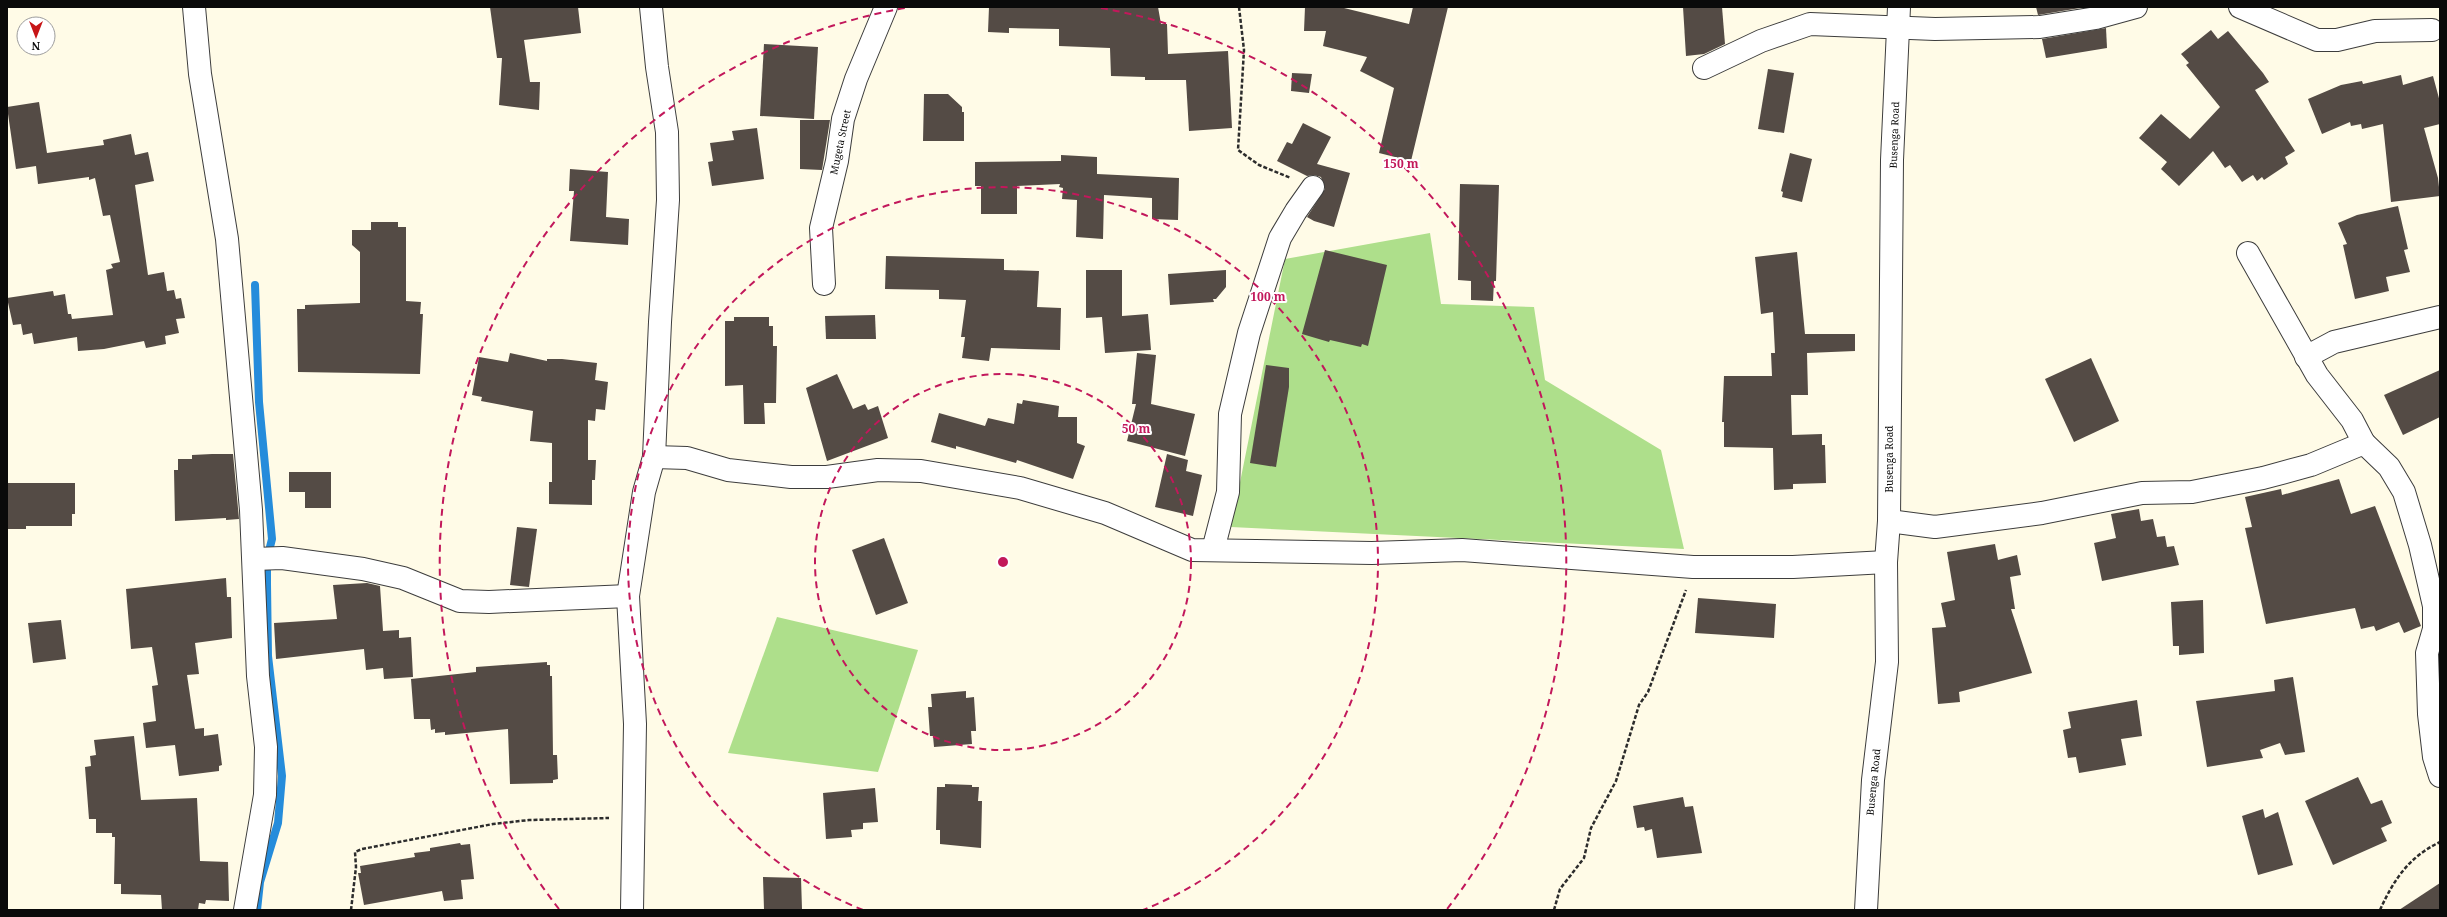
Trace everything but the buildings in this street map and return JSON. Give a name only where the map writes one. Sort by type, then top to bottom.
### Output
[{"type":"street","points":[[194,7],[200,74],[227,239],[242,389],[254,559],[258,676],[266,761],[265,795],[245,910]]},
{"type":"street","points":[[632,910],[632,817],[635,724],[628,596],[644,492],[654,457],[660,322],[668,200],[667,132],[657,67],[651,7]]},
{"type":"street","name":"Mugeta Street","points":[[824,284],[821,228],[838,161],[843,119],[856,79],[886,7]]},
{"type":"street","points":[[1704,68],[1761,41],[1810,24],[1899,17],[2040,27],[2096,18],[2136,7]]},
{"type":"street","points":[[2240,7],[2317,40],[2337,40],[2375,31],[2432,30]]},
{"type":"street","name":"Busenga Road","points":[[1866,910],[1872,787],[1887,662],[1886,562],[1889,521],[1892,167],[1899,17]]},
{"type":"street","points":[[1214,550],[1228,492],[1230,414],[1249,333],[1280,238],[1296,211],[1313,187]]},
{"type":"street","points":[[2248,253],[2317,375],[2352,420],[2364,443],[2388,467],[2404,492],[2420,545],[2434,606],[2434,629],[2427,653],[2434,675],[2429,714],[2434,757],[2440,776]]},
{"type":"street","points":[[2306,357],[2334,342],[2440,317]]},
{"type":"street","points":[[1889,521],[1935,527],[2042,513],[2142,493],[2192,492],[2263,478],[2311,465],[2364,443]]},
{"type":"street","points":[[654,457],[687,458],[728,470],[791,477],[828,477],[878,470],[920,471],[1020,488],[1105,513],[1192,550],[1372,553],[1462,550],[1693,567],[1793,567],[1886,562]]},
{"type":"street","points":[[254,559],[282,558],[363,569],[403,578],[460,601],[490,602],[628,596]]},
{"type":"path","points":[[1239,7],[1244,50],[1238,150],[1259,165],[1313,187]]},
{"type":"path","points":[[1554,910],[1560,889],[1584,858],[1591,828],[1616,781],[1639,705],[1648,692],[1693,567]]},
{"type":"path","points":[[351,910],[356,867],[355,852],[362,849],[493,824],[529,820],[632,817]]},
{"type":"path","points":[[2380,910],[2391,886],[2408,862],[2425,849],[2440,842]]},
{"type":"green space","points":[[1430,233],[1441,304],[1534,307],[1545,380],[1661,450],[1684,549],[1231,527],[1285,259]]},
{"type":"green space","points":[[777,617],[918,650],[878,772],[728,753]]},
{"type":"waterway","points":[[255,285],[259,402],[272,539],[267,559],[268,656],[282,776],[278,823],[260,882],[257,910]]}]
